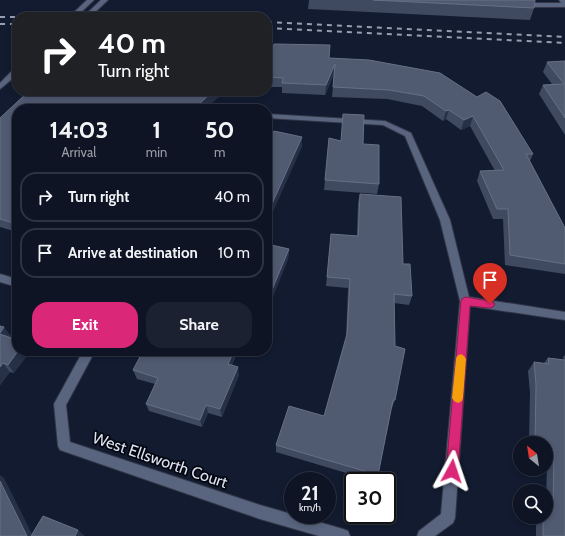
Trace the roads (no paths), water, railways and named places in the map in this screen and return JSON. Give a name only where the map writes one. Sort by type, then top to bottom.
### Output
[{"type":"street","points":[[78,12],[91,0]]},
{"type":"street","points":[[92,12],[105,0]]},
{"type":"street","points":[[562,0],[565,5]]},
{"type":"street","points":[[514,4],[565,5]]},
{"type":"street","points":[[0,87],[12,76]]},
{"type":"street","points":[[272,116],[385,123],[408,135],[445,220],[465,301],[448,518],[424,536]]},
{"type":"street","points":[[0,278],[12,282]]},
{"type":"street","points":[[465,301],[565,316]]},
{"type":"street","name":"West Ellsworth Court","points":[[86,356],[60,404],[64,446],[260,512],[342,536]]},
{"type":"railway","points":[[0,17],[12,17]]},
{"type":"railway","points":[[272,22],[565,37]]},
{"type":"railway","points":[[0,24],[12,24]]},
{"type":"railway","points":[[272,28],[565,43]]}]
